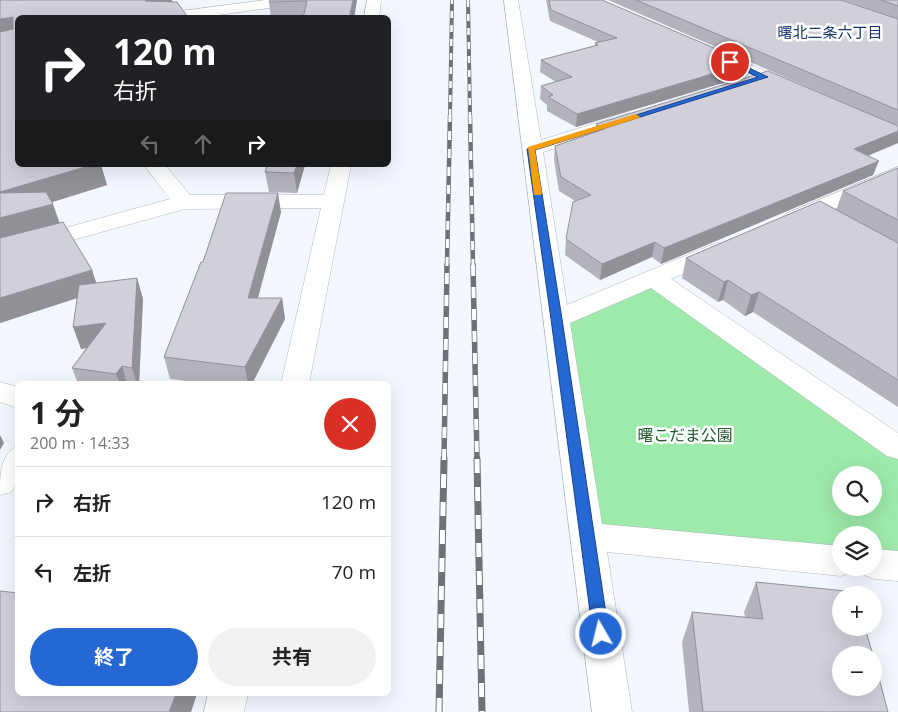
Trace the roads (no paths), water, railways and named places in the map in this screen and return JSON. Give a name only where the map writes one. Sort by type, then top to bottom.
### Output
[{"type":"street","points":[[181,15],[283,2],[342,0]]},
{"type":"street","points":[[372,15],[374,0]]},
{"type":"street","points":[[511,0],[612,712]]},
{"type":"street","points":[[695,46],[809,96]]},
{"type":"street","points":[[736,86],[764,77]]},
{"type":"street","points":[[531,149],[643,114]]},
{"type":"street","points":[[156,167],[184,202]]},
{"type":"street","points":[[296,381],[341,167]]},
{"type":"street","points":[[770,229],[898,173]]},
{"type":"street","points":[[0,253],[184,202],[333,201]]},
{"type":"street","points":[[815,210],[840,224]]},
{"type":"street","points":[[557,319],[743,240]]},
{"type":"street","points":[[654,278],[898,448]]},
{"type":"street","points":[[0,392],[15,397]]},
{"type":"street","points":[[0,483],[15,462]]},
{"type":"street","points":[[587,536],[832,560]]},
{"type":"street","points":[[882,565],[898,566]]},
{"type":"street","points":[[224,712],[228,696]]},
{"type":"railway","points":[[450,116],[452,0]]},
{"type":"railway","points":[[468,0],[470,116]]},
{"type":"railway","points":[[447,266],[450,115]]},
{"type":"railway","points":[[470,115],[473,266]]},
{"type":"railway","points":[[444,460],[447,265]]},
{"type":"railway","points":[[473,265],[477,460]]},
{"type":"railway","points":[[439,712],[444,459]]},
{"type":"railway","points":[[477,459],[482,712]]},
{"type":"district","name":"曙北二条六丁目","points":[[830,32]]},
{"type":"park label","name":"曙こだま公園","points":[[685,435]]}]
